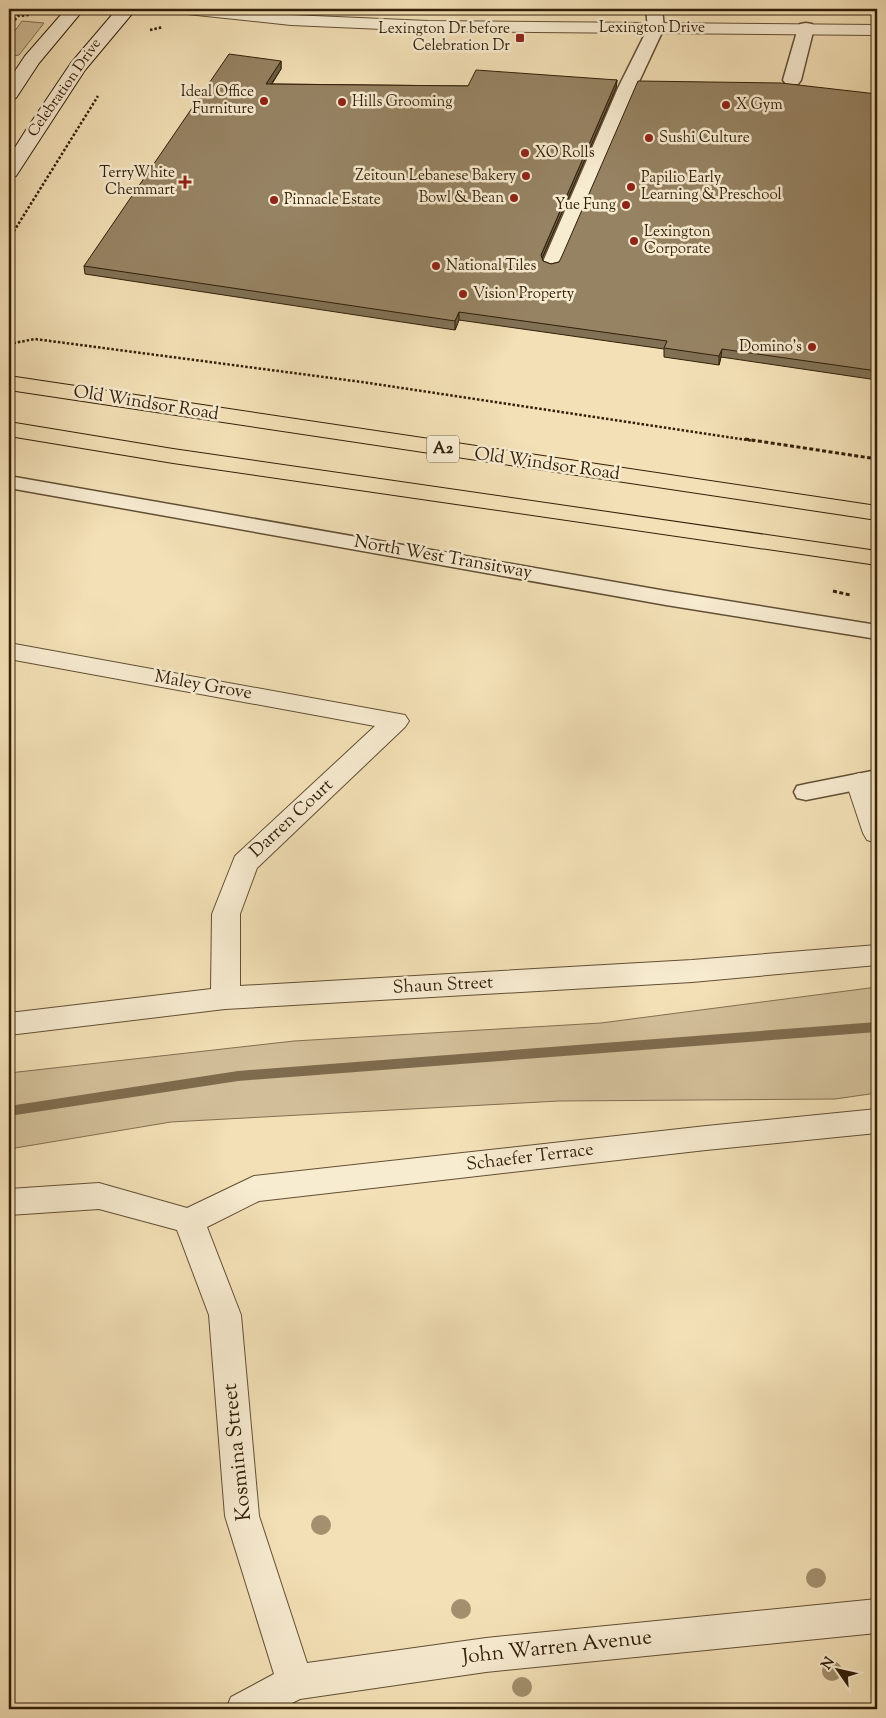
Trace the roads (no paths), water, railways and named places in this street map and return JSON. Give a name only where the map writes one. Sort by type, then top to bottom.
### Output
[{"type":"highway","name":"Old Windsor Road","points":[[9,382],[877,513]]},
{"type":"highway","points":[[9,429],[173,456],[877,558]]},
{"type":"street","points":[[9,94],[32,60],[75,9]]},
{"type":"street","name":"Celebration Drive","points":[[9,172],[78,67],[111,24],[127,9]]},
{"type":"street","name":"Lexington Drive","points":[[187,9],[351,24],[877,30]]},
{"type":"street","name":"Maley Grove","points":[[9,652],[396,721]]},
{"type":"street","name":"Darren Court","points":[[225,998],[226,914],[245,863],[396,721]]},
{"type":"street","points":[[868,780],[877,833]]},
{"type":"street","name":"Shaun Street","points":[[9,1024],[225,998],[692,971],[877,955]]},
{"type":"street","name":"Schaefer Terrace","points":[[189,1221],[254,1189],[706,1138],[877,1121]]},
{"type":"street","points":[[9,1202],[99,1196],[189,1221]]},
{"type":"street","name":"Kosmina Street","points":[[189,1221],[225,1315],[242,1516],[295,1682]]},
{"type":"street","name":"John Warren Avenue","points":[[244,1709],[295,1682],[486,1655],[877,1616]]},
{"type":"lane","points":[[551,264],[627,88],[656,28],[654,9]]},
{"type":"lane","points":[[792,80],[806,28]]},
{"type":"lane","name":"North West Transitway","points":[[9,482],[666,598],[877,632]]},
{"type":"lane","points":[[806,792],[868,780]]},
{"type":"waterway","points":[[9,1111],[238,1076],[877,1027]]},
{"type":"place","name":"Lexington Dr before Celebration Dr","points":[[520,38]]},
{"type":"place","name":"Ideal Office Furniture","points":[[264,101]]},
{"type":"place","name":"Hills Grooming","points":[[342,102]]},
{"type":"place","name":"X Gym","points":[[726,105]]},
{"type":"place","name":"Sushi Culture","points":[[649,138]]},
{"type":"place","name":"XO Rolls","points":[[525,153]]},
{"type":"place","name":"Zeitoun Lebanese Bakery","points":[[526,176]]},
{"type":"place","name":"TerryWhite Chemmart","points":[[185,182]]},
{"type":"place","name":"Papilio Early Learning & Preschool","points":[[631,187]]},
{"type":"place","name":"Bowl & Bean","points":[[514,198]]},
{"type":"place","name":"Pinnacle Estate","points":[[274,200]]},
{"type":"place","name":"Yue Fung","points":[[626,205]]},
{"type":"place","name":"Lexington Corporate","points":[[634,241]]},
{"type":"place","name":"National Tiles","points":[[436,266]]},
{"type":"place","name":"Vision Property","points":[[463,294]]},
{"type":"place","name":"Domino's","points":[[812,347]]}]
